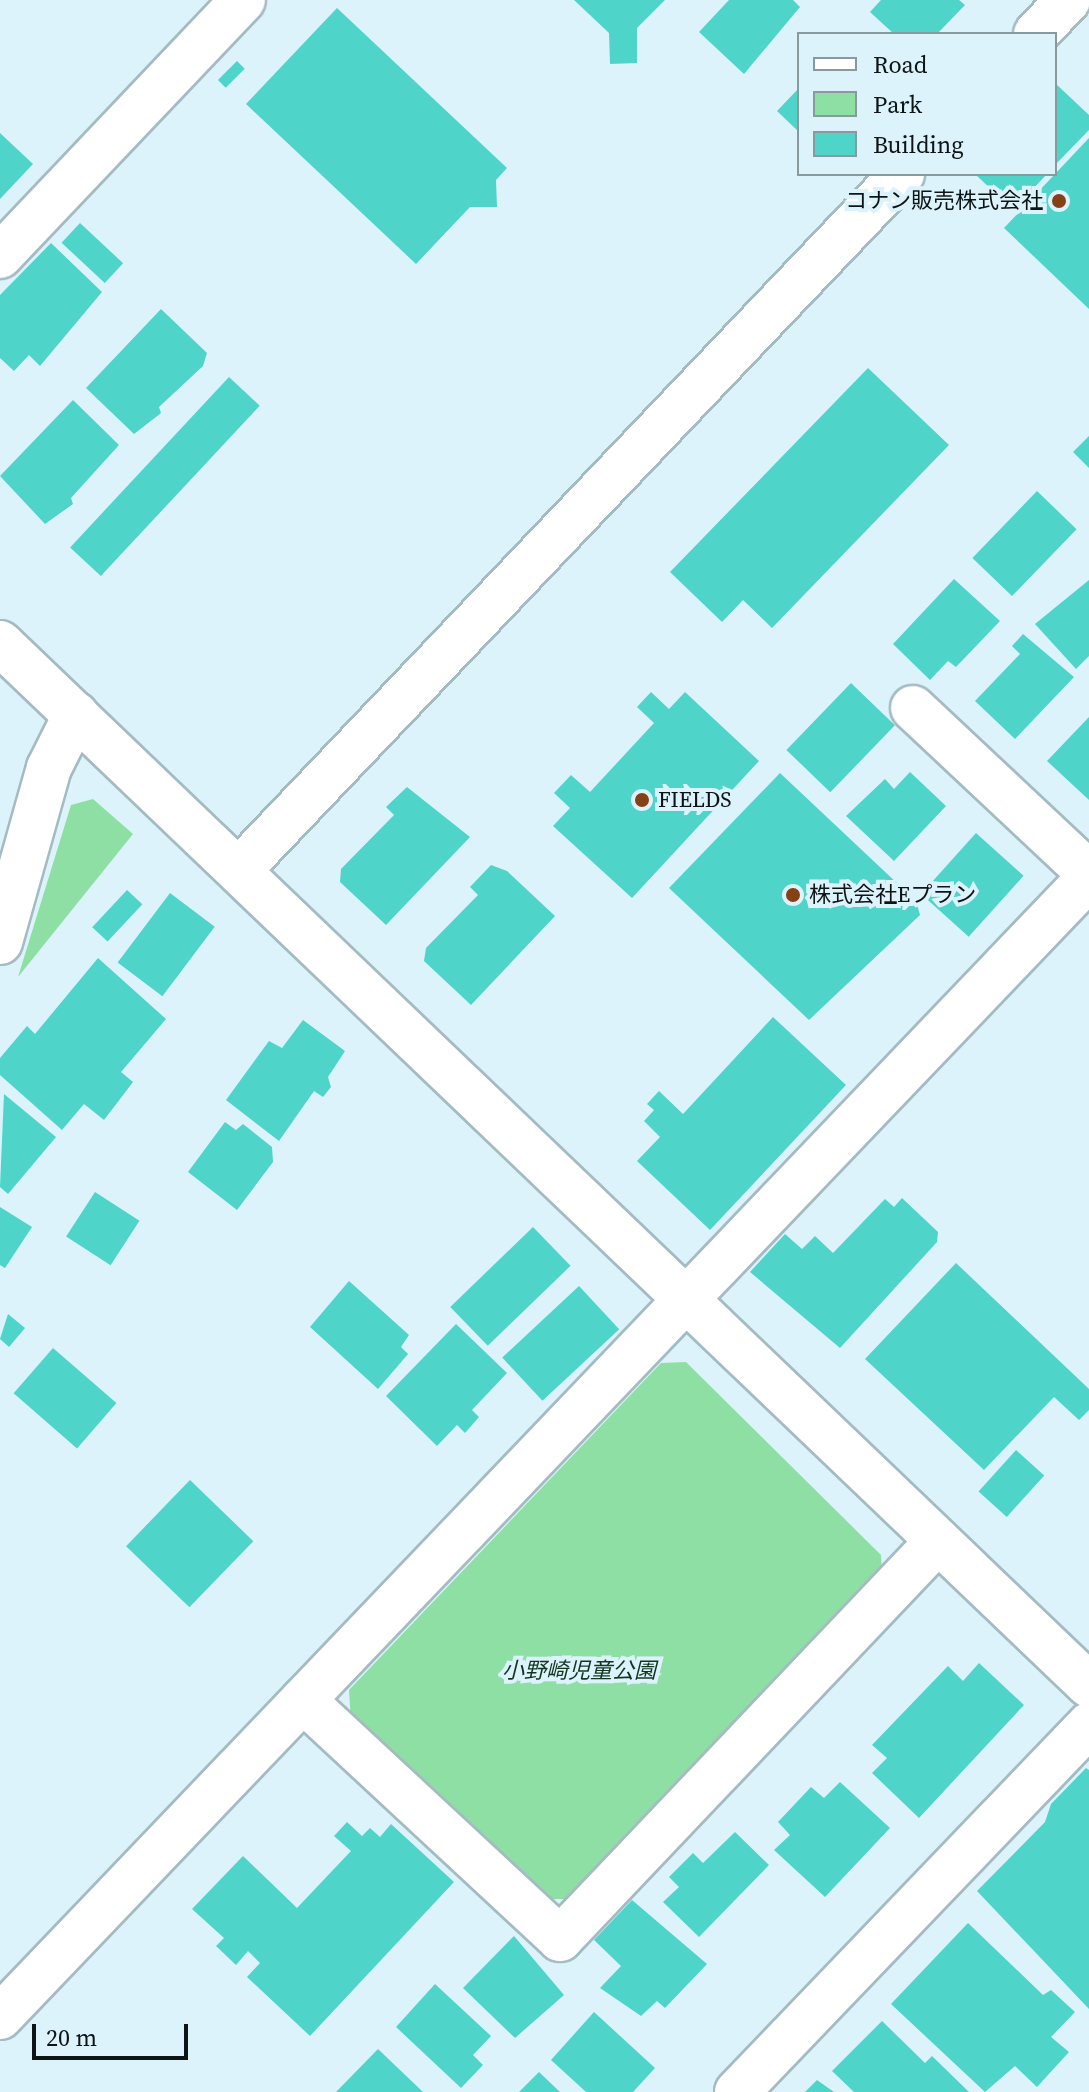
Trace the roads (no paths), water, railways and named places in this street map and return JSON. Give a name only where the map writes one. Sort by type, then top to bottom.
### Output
[{"type":"street","points":[[0,256],[243,0]]},
{"type":"street","points":[[1038,32],[1068,0]]},
{"type":"street","points":[[240,869],[900,176]]},
{"type":"street","points":[[0,643],[240,869],[1089,1685]]},
{"type":"street","points":[[0,2017],[689,1300],[1089,875],[913,708]]},
{"type":"street","points":[[0,942],[49,768],[76,714]]},
{"type":"street","points":[[303,1700],[560,1939],[938,1541]]},
{"type":"street","points":[[737,2092],[1089,1725]]},
{"type":"place","name":"コナン販売株式会社","points":[[1059,201]]},
{"type":"place","name":"FIELDS","points":[[642,800]]},
{"type":"place","name":"株式会社Eプラン","points":[[793,895]]},
{"type":"park label","name":"小野崎児童公園","points":[[579,1671]]}]
